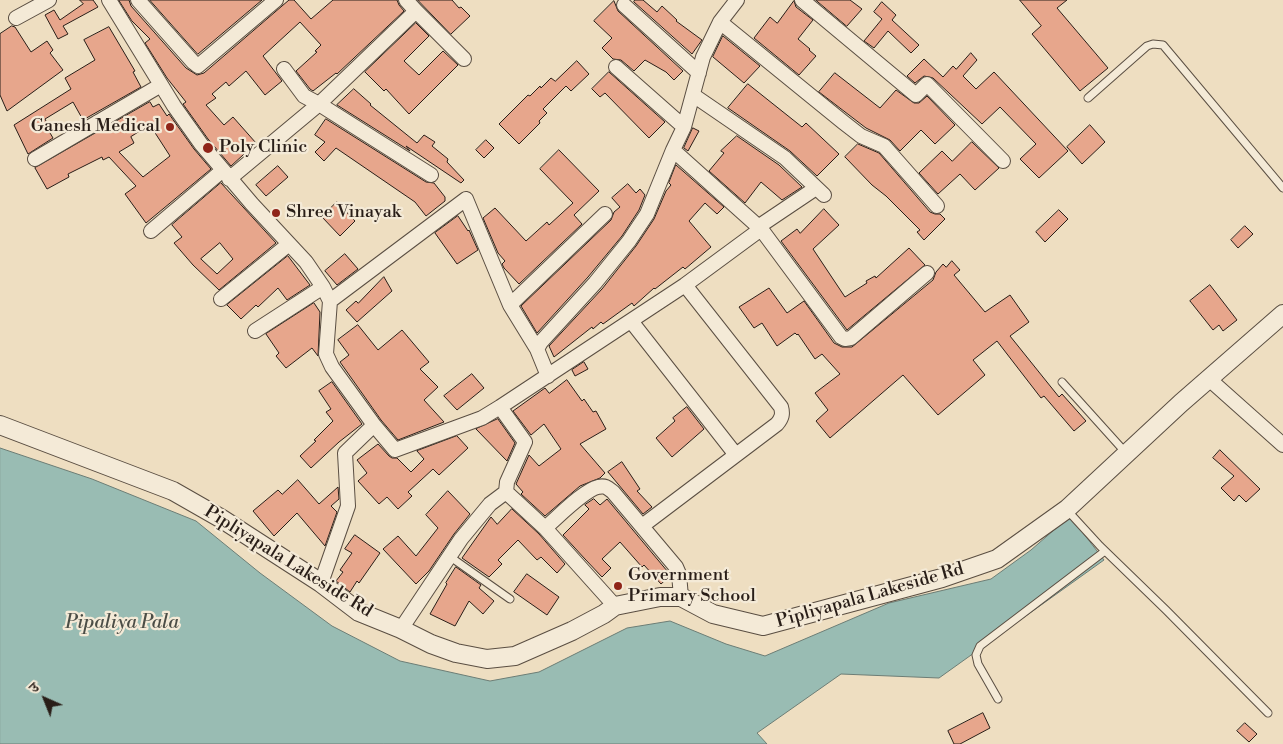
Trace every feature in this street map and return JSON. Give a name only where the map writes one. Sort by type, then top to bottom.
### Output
[{"type":"street","points":[[16,18],[48,0]]},
{"type":"street","points":[[109,0],[200,144],[306,262],[323,288],[330,300],[326,354],[332,367],[374,425],[395,450],[482,418],[685,285],[760,228],[820,192],[785,158],[693,95]]},
{"type":"street","points":[[138,0],[192,62],[198,66],[276,0]]},
{"type":"street","points":[[406,0],[464,59]]},
{"type":"street","points":[[537,349],[629,241],[646,214],[684,127],[703,57],[720,22],[737,0]]},
{"type":"street","points":[[802,0],[916,95],[927,84],[1003,161]]},
{"type":"street","points":[[624,5],[699,73]]},
{"type":"street","points":[[151,231],[319,104],[416,11]]},
{"type":"street","points":[[720,22],[861,136],[884,146],[938,206]]},
{"type":"street","points":[[616,67],[684,127]]},
{"type":"street","points":[[284,69],[304,96],[431,176]]},
{"type":"street","points":[[35,159],[161,85]]},
{"type":"street","points":[[673,150],[760,228],[845,339],[851,338],[927,274]]},
{"type":"street","points":[[330,300],[466,199],[510,305],[537,349],[548,376]]},
{"type":"street","points":[[510,305],[605,214]]},
{"type":"street","points":[[221,299],[289,244]]},
{"type":"street","points":[[642,526],[777,424],[781,419],[781,407],[685,285]]},
{"type":"street","points":[[255,331],[323,288]]},
{"type":"street","name":"Pipliyapala Lakeside Rd","points":[[0,425],[173,491],[222,519],[321,583],[359,612],[401,629],[431,644],[456,653],[487,659],[515,656],[572,631],[615,606],[660,597],[681,597],[713,614],[763,626],[922,583],[997,558],[1067,509],[1208,379],[1281,320]]},
{"type":"street","points":[[631,321],[736,455]]},
{"type":"street","points":[[1208,379],[1283,445]]},
{"type":"street","points":[[401,629],[449,556],[490,504],[506,492],[507,482],[525,442],[500,407]]},
{"type":"street","points":[[321,583],[348,506],[345,452],[374,425]]},
{"type":"street","points":[[544,528],[587,492],[605,486],[613,492],[678,571],[681,597]]},
{"type":"street","points":[[506,492],[544,528],[615,606]]},
{"type":"lane","points":[[1088,98],[1147,46],[1153,44],[1163,45],[1283,188]]},
{"type":"lane","points":[[1062,382],[1126,454]]},
{"type":"lane","points":[[1067,509],[1102,549],[1166,610],[1268,713]]},
{"type":"lane","points":[[998,699],[978,664],[976,655],[980,646],[1102,549]]},
{"type":"lane","points":[[449,556],[510,599]]},
{"type":"water","name":"Pipaliya Pala","points":[[0,448],[92,479],[196,521],[260,573],[332,626],[400,661],[490,681],[539,672],[627,628],[670,621],[726,644],[765,656],[889,603],[991,579],[1031,550],[1070,516],[1104,560],[939,678],[841,674],[757,733],[767,744],[0,744]]},
{"type":"building","points":[[80,0],[93,0],[98,7],[63,26],[68,34],[58,39],[45,15],[54,10],[60,20],[83,4]]},
{"type":"building","points":[[119,0],[129,0],[131,6],[186,68],[197,75],[204,73],[289,0],[294,0],[311,19],[333,0],[397,0],[404,11],[337,74],[313,91],[296,71],[317,52],[315,51],[321,45],[300,22],[263,56],[282,81],[265,95],[246,71],[229,86],[226,82],[212,94],[216,98],[206,105],[224,125],[233,117],[256,143],[231,166],[208,139],[183,104],[186,102],[167,78],[145,43],[150,39],[132,21]]},
{"type":"building","points":[[150,0],[262,0],[198,54]]},
{"type":"building","points":[[418,0],[452,0],[470,16],[451,34]]},
{"type":"building","points":[[635,0],[643,0],[657,12],[662,6],[676,21],[702,40],[692,54],[634,2]]},
{"type":"building","points":[[816,0],[850,0],[862,9],[847,26]]},
{"type":"building","points":[[1020,0],[1067,0],[1057,8],[1108,68],[1080,91],[1032,34],[1041,26]]},
{"type":"building","points":[[614,1],[618,11],[683,71],[674,80],[666,72],[645,60],[634,71],[621,60],[613,59],[602,48],[612,38],[594,21]]},
{"type":"building","points":[[794,1],[796,7],[813,20],[798,39],[816,56],[799,75],[754,38],[770,17],[777,23]]},
{"type":"building","points":[[882,2],[896,15],[892,20],[919,45],[911,53],[888,31],[874,48],[864,41],[882,19],[874,12]]},
{"type":"building","points":[[416,23],[429,36],[404,61],[419,75],[443,51],[458,65],[409,114],[386,89],[384,91],[365,72]]},
{"type":"building","points":[[12,26],[15,27],[31,52],[47,41],[53,50],[50,53],[63,70],[7,111],[0,95],[0,34]]},
{"type":"building","points":[[109,27],[135,71],[133,72],[141,87],[83,120],[73,102],[45,119],[48,125],[46,126],[53,138],[28,154],[14,125],[71,89],[65,78],[95,60],[84,40]]},
{"type":"building","points":[[723,36],[760,66],[744,83],[713,57]]},
{"type":"building","points":[[971,53],[977,60],[963,76],[976,89],[994,72],[1068,151],[1039,178],[1020,159],[1036,144],[1000,107],[982,124],[933,78],[924,76],[915,83],[907,76],[924,59],[943,77],[953,66],[956,69]]},
{"type":"building","points":[[577,61],[589,74],[571,91],[566,86],[543,109],[547,113],[539,121],[540,123],[519,144],[499,124],[528,95],[530,96],[540,86],[541,88],[551,78],[555,81]]},
{"type":"building","points":[[609,72],[665,122],[649,138],[605,93],[600,97],[592,89]]},
{"type":"building","points":[[835,73],[880,108],[896,90],[914,103],[919,103],[927,96],[955,125],[935,144],[921,130],[900,151],[890,140],[866,128],[819,92]]},
{"type":"building","points":[[748,84],[802,127],[806,123],[839,154],[817,176],[790,151],[728,108]]},
{"type":"building","points":[[354,89],[370,105],[417,143],[424,135],[435,142],[432,146],[448,159],[447,162],[464,180],[461,183],[406,146],[410,151],[337,105]]},
{"type":"building","points":[[150,102],[153,107],[159,104],[167,116],[169,114],[211,169],[146,223],[125,194],[136,186],[109,157],[103,160],[102,157],[68,174],[69,177],[47,189],[35,168]],"holes":[[[150,125],[170,156],[143,177],[119,152],[134,143],[131,137]]]},
{"type":"building","points":[[326,119],[426,182],[434,183],[445,197],[445,201],[426,216],[415,202],[336,148],[324,161],[315,152],[325,142],[315,135]]},
{"type":"building","points":[[1090,125],[1105,142],[1082,164],[1067,147]]},
{"type":"building","points":[[693,128],[699,131],[688,151],[684,148]]},
{"type":"building","points":[[737,136],[779,165],[802,187],[782,200],[761,182],[745,203],[709,171],[724,153],[721,151]]},
{"type":"building","points":[[486,140],[494,148],[484,158],[476,150]]},
{"type":"building","points":[[972,142],[999,168],[975,190],[960,174],[938,194],[919,173],[942,151],[952,161]]},
{"type":"building","points":[[858,144],[879,153],[930,212],[940,214],[945,219],[924,240],[917,232],[920,230],[845,157]]},
{"type":"building","points":[[559,150],[599,191],[574,215],[582,224],[519,284],[504,268],[502,264],[505,261],[498,253],[483,218],[495,208],[526,241],[547,222],[549,225],[573,203],[540,169]]},
{"type":"building","points":[[676,165],[724,207],[717,214],[705,203],[689,221],[711,247],[685,269],[683,267],[654,288],[634,306],[632,303],[603,324],[601,322],[593,329],[592,327],[554,357],[549,346],[602,289],[636,246],[654,219],[666,191],[671,185],[669,183]]},
{"type":"building","points":[[278,166],[288,177],[266,196],[256,185]]},
{"type":"building","points":[[221,183],[276,243],[219,290],[174,243],[182,237],[172,225]],"holes":[[[220,243],[233,259],[217,274],[201,259]]]},
{"type":"building","points":[[628,184],[636,193],[640,189],[645,195],[639,210],[622,236],[588,277],[537,333],[521,306],[611,220],[614,212],[620,207],[612,198]]},
{"type":"building","points":[[337,202],[355,221],[340,236],[322,217]]},
{"type":"building","points":[[824,209],[839,225],[813,249],[845,297],[867,283],[866,281],[875,276],[876,278],[909,248],[925,265],[847,330],[781,241],[797,229],[800,233]]},
{"type":"building","points":[[1059,210],[1068,219],[1045,242],[1036,232]]},
{"type":"building","points":[[458,216],[469,230],[478,250],[457,264],[435,233]]},
{"type":"building","points":[[1245,226],[1253,234],[1238,248],[1231,240]]},
{"type":"building","points":[[345,254],[358,269],[337,285],[325,271]]},
{"type":"building","points":[[288,256],[310,285],[287,300],[278,288],[258,307],[256,305],[241,319],[227,305]]},
{"type":"building","points":[[952,261],[960,270],[954,275],[985,312],[1010,295],[1029,322],[1010,336],[1059,397],[1062,394],[1086,421],[1074,431],[1044,396],[1041,398],[997,341],[973,360],[985,375],[938,415],[903,375],[830,438],[816,421],[828,410],[815,393],[840,374],[822,354],[815,359],[798,334],[795,333],[777,346],[762,323],[754,328],[739,307],[769,288],[787,313],[804,301],[834,343],[842,347],[852,347],[933,280],[936,272],[943,264],[946,267]]},
{"type":"building","points":[[384,277],[392,291],[357,322],[346,310],[356,301],[358,303]]},
{"type":"building","points":[[1210,285],[1237,320],[1223,331],[1219,325],[1213,330],[1190,301]]},
{"type":"building","points":[[314,303],[320,312],[318,356],[312,348],[286,368],[276,356],[279,353],[266,334]]},
{"type":"building","points":[[358,325],[378,350],[402,330],[429,362],[420,369],[438,387],[424,400],[444,422],[398,440],[381,420],[340,362],[349,355],[338,340]]},
{"type":"building","points":[[584,362],[588,369],[575,376],[572,370]]},
{"type":"building","points":[[472,374],[484,388],[457,410],[444,396]]},
{"type":"building","points":[[567,380],[582,401],[584,399],[593,412],[596,411],[606,429],[580,444],[605,473],[600,478],[580,486],[545,516],[521,494],[523,492],[516,484],[529,455],[539,466],[561,449],[544,424],[531,435],[513,411],[545,388],[549,393]]},
{"type":"building","points":[[332,382],[362,424],[311,468],[300,456],[333,421],[326,412],[331,409],[319,391]]},
{"type":"building","points":[[687,407],[704,429],[672,457],[656,438],[675,421],[673,418]]},
{"type":"building","points":[[498,419],[515,443],[507,461],[476,429]]},
{"type":"building","points":[[457,436],[468,448],[439,475],[433,469],[408,492],[412,496],[398,509],[387,497],[379,504],[358,481],[367,473],[357,460],[378,444],[389,456],[397,458],[411,472],[424,459],[417,451]]},
{"type":"building","points":[[1220,450],[1260,489],[1246,502],[1239,495],[1234,501],[1221,488],[1234,476],[1213,458]]},
{"type":"building","points":[[622,462],[640,489],[637,491],[652,507],[643,514],[608,472]]},
{"type":"building","points":[[298,480],[319,504],[338,487],[339,499],[331,506],[337,512],[325,546],[297,513],[274,536],[253,511],[278,490],[282,494]]},
{"type":"building","points":[[448,491],[470,514],[429,571],[416,584],[383,549],[398,536],[416,556],[438,528],[426,515]]},
{"type":"building","points":[[594,499],[600,505],[607,499],[668,572],[670,576],[661,584],[644,565],[642,567],[620,542],[602,559],[611,568],[602,577],[563,535],[589,509],[585,505]]},
{"type":"building","points":[[512,509],[539,534],[565,564],[557,573],[541,557],[537,560],[518,540],[498,560],[502,564],[489,577],[462,558],[491,517],[497,524]]},
{"type":"building","points":[[355,535],[380,553],[359,583],[357,581],[350,592],[336,581],[343,572],[340,570],[352,553],[345,549]]},
{"type":"building","points":[[456,567],[481,585],[479,588],[494,601],[483,614],[469,601],[455,626],[430,614]]},
{"type":"building","points":[[527,574],[559,597],[547,615],[514,592]]},
{"type":"building","points":[[983,713],[990,728],[960,744],[954,744],[948,731]]},
{"type":"building","points":[[1245,723],[1257,734],[1249,742],[1237,731]]},
{"type":"place","name":"Ganesh Medical","points":[[170,127]]},
{"type":"place","name":"Poly Clinic","points":[[208,148]]},
{"type":"place","name":"Shree Vinayak","points":[[276,213]]},
{"type":"place","name":"Government Primary School","points":[[618,586]]}]
